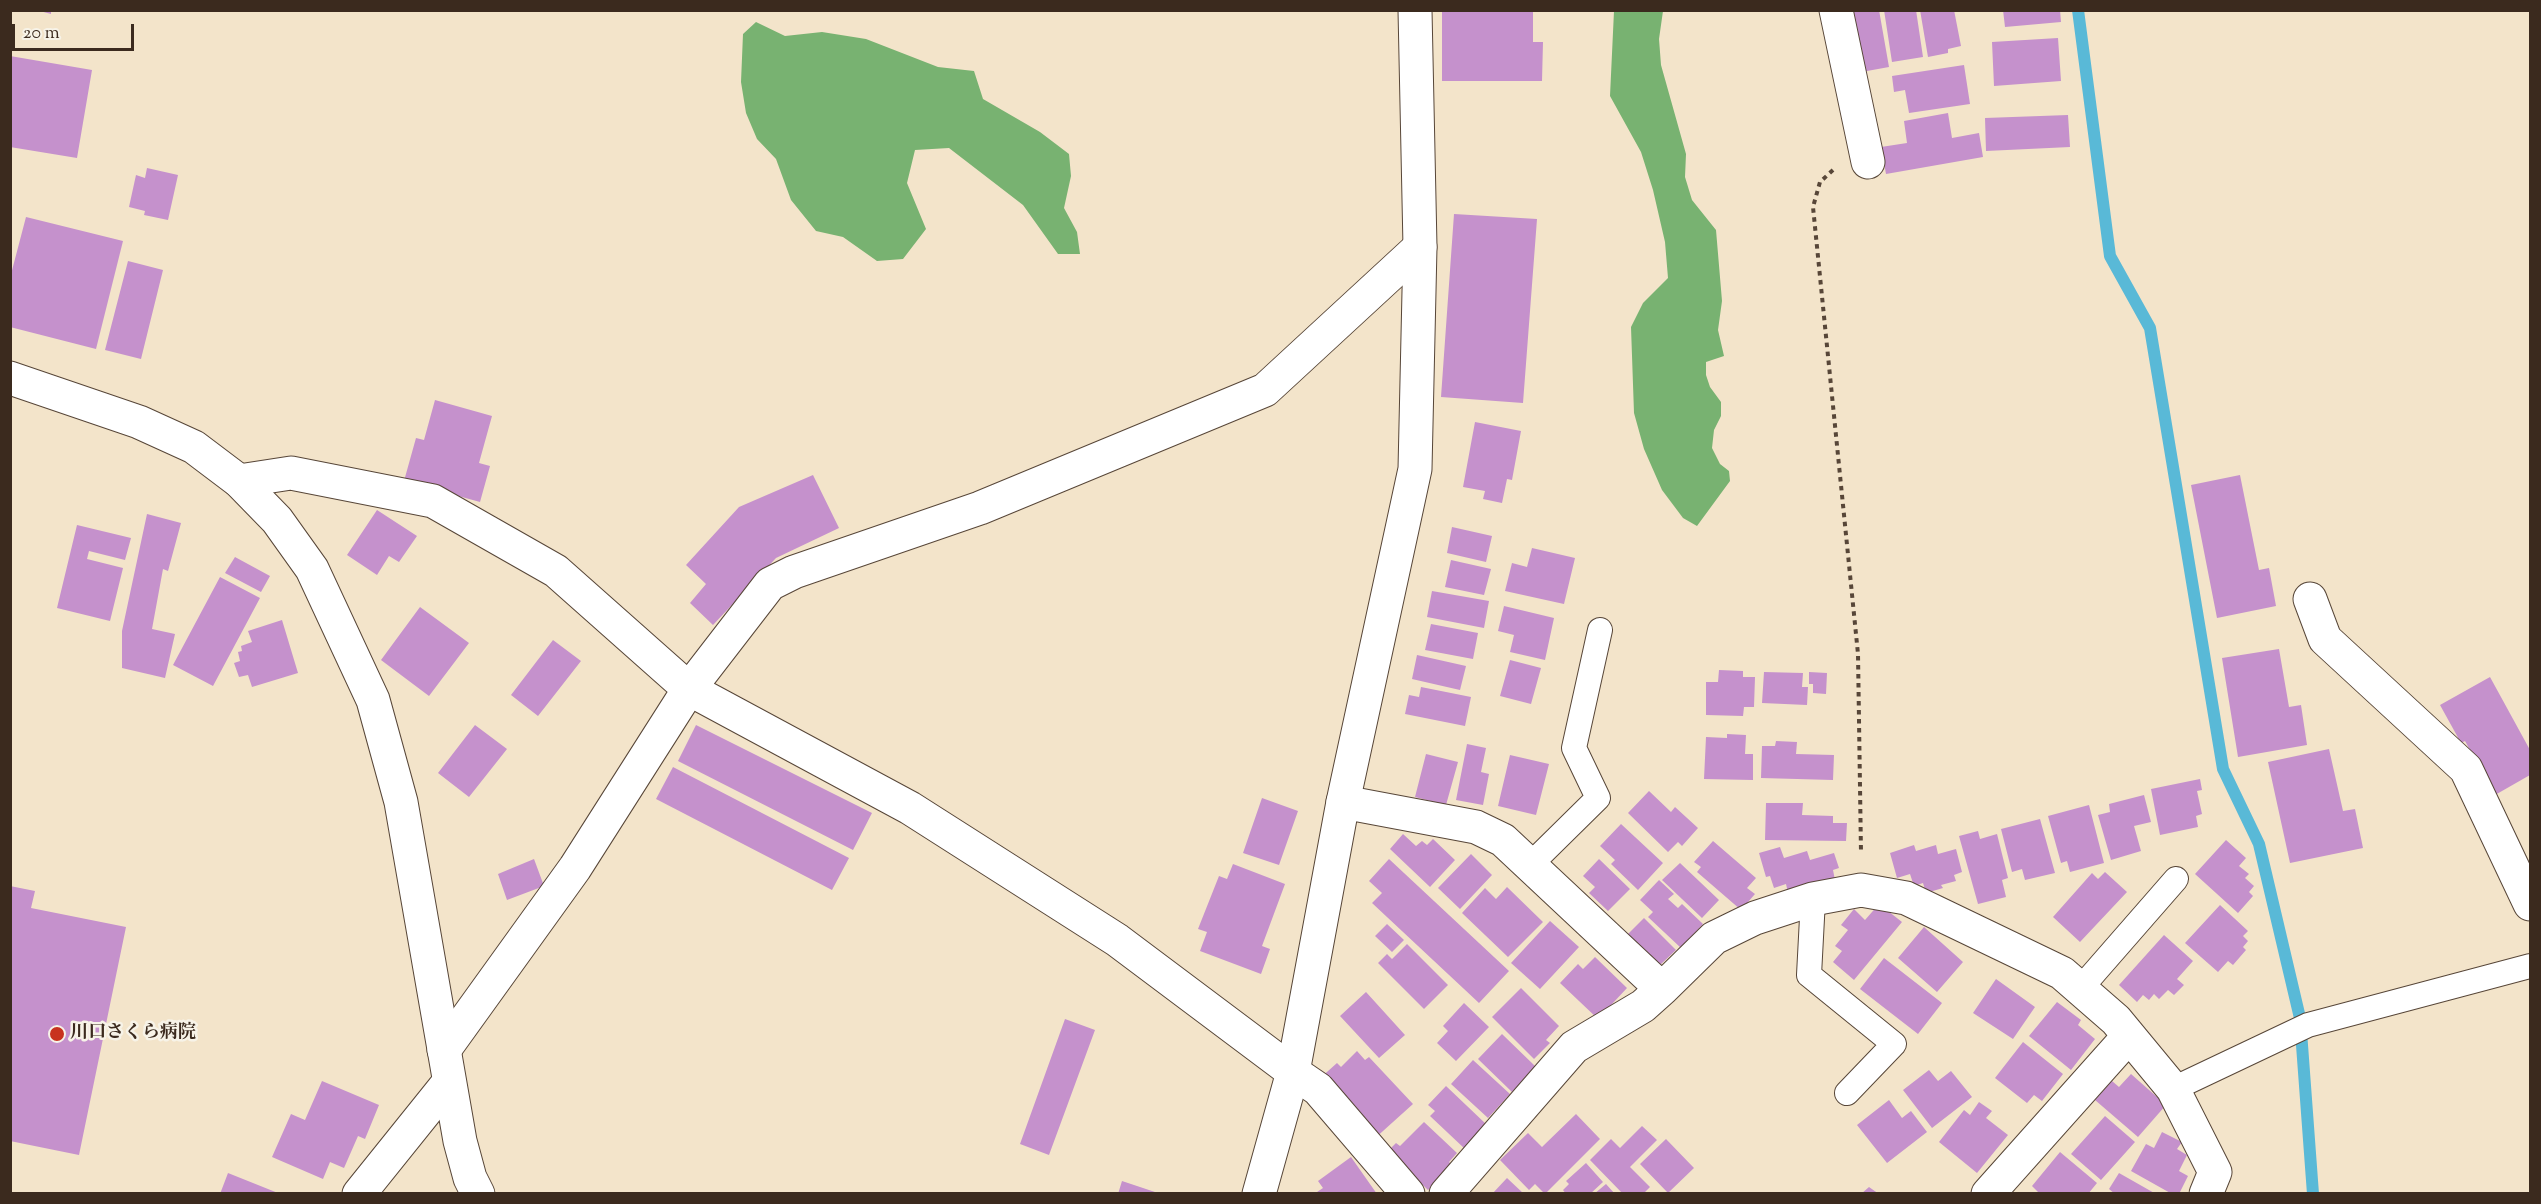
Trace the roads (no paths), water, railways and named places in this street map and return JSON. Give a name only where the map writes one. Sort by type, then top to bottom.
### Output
[{"type":"street","points":[[1259,1194],[1293,1072],[1343,802],[1415,469],[1420,247],[1415,10]]},
{"type":"street","points":[[1836,10],[1868,162]]},
{"type":"street","points":[[444,1050],[575,868],[689,689],[771,584],[794,572],[980,508],[1265,390],[1420,247]]},
{"type":"street","points":[[10,378],[139,422],[194,447],[238,481],[277,520],[312,569],[373,700],[401,802],[460,1141],[470,1178],[478,1194]]},
{"type":"street","points":[[238,481],[291,473],[433,501],[556,571],[689,689],[920,814],[1117,940],[1318,1089],[1408,1194]]},
{"type":"street","points":[[2310,599],[2325,639],[2466,769],[2530,904]]},
{"type":"street","points":[[1343,802],[1476,827],[1503,840],[1662,989]]},
{"type":"street","points":[[1446,1194],[1574,1047],[1643,1006],[1714,938],[1755,918],[1813,899],[1861,890],[1906,898],[2062,973],[2116,1020],[2174,1089],[2215,1172],[2206,1194]]},
{"type":"street","points":[[1988,1194],[2129,1036]]},
{"type":"street","points":[[358,1194],[449,1082]]},
{"type":"lane","points":[[1530,866],[1598,798],[1574,748],[1600,630]]},
{"type":"lane","points":[[2080,989],[2176,879]]},
{"type":"lane","points":[[1813,899],[1809,975],[1894,1044],[1847,1094]]},
{"type":"lane","points":[[2174,1089],[2308,1025],[2530,966]]},
{"type":"waterway","points":[[2078,10],[2110,256],[2150,328],[2223,769],[2259,844],[2300,1018],[2313,1194]]},
{"type":"place","name":"川口さくら病院","points":[[57,1034]]}]
